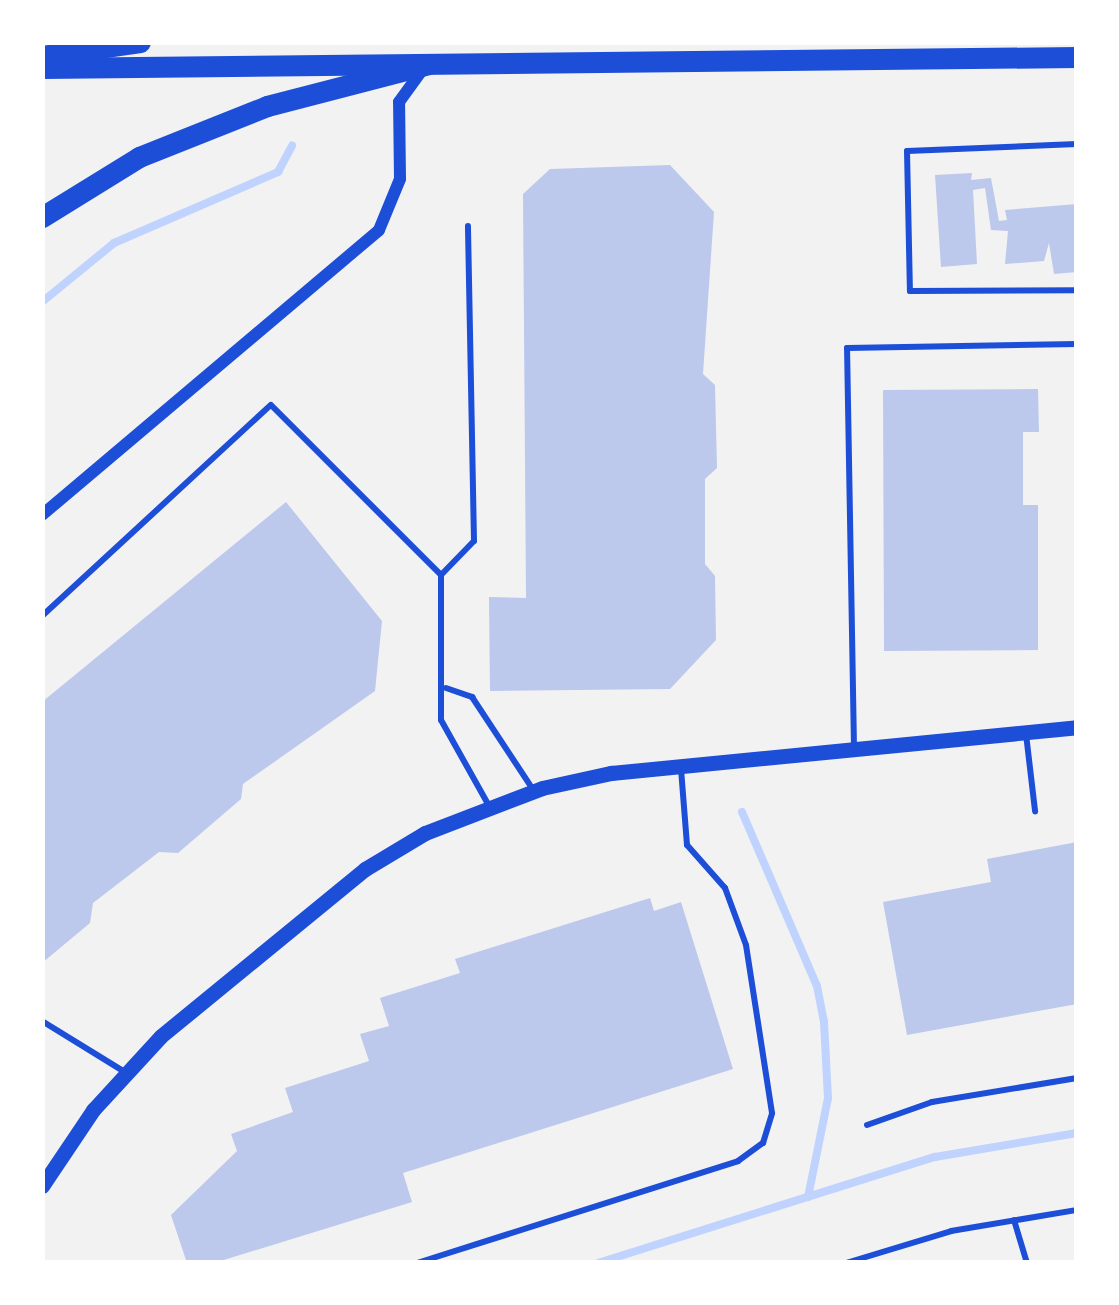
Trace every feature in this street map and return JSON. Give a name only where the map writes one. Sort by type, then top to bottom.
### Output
[{"type":"highway","points":[[42,56],[140,42]]},
{"type":"highway","points":[[42,68],[1077,57]]},
{"type":"highway","points":[[42,217],[140,157],[267,106],[429,64]]},
{"type":"street","points":[[42,515],[366,245],[398,190],[399,102],[429,64]]},
{"type":"street","points":[[42,1186],[48,1162],[125,1072],[365,869],[489,806],[534,791],[681,766],[1077,728]]},
{"type":"lane","points":[[1077,144],[907,151],[910,291],[1077,290]]},
{"type":"lane","points":[[441,575],[474,541],[468,226]]},
{"type":"lane","points":[[854,750],[847,348],[1077,344]]},
{"type":"lane","points":[[42,616],[271,404],[441,575],[446,688],[441,719],[489,806]]},
{"type":"lane","points":[[446,688],[472,697],[534,791]]},
{"type":"lane","points":[[1026,734],[1035,811]]},
{"type":"lane","points":[[418,1263],[738,1161],[763,1143],[772,1113],[746,945],[725,888],[687,845],[681,766]]},
{"type":"lane","points":[[42,1021],[125,1072]]},
{"type":"lane","points":[[867,1125],[932,1102],[1077,1078]]},
{"type":"lane","points":[[846,1263],[1014,1220],[1077,1210]]},
{"type":"lane","points":[[1014,1220],[1027,1263]]},
{"type":"building","points":[[670,165],[714,212],[703,374],[715,385],[717,468],[705,479],[705,564],[715,576],[716,640],[670,689],[490,691],[489,597],[526,598],[523,194],[550,169]]},
{"type":"building","points":[[972,173],[971,180],[991,178],[999,221],[1007,220],[1005,210],[1077,204],[1077,272],[1054,274],[1049,243],[1044,261],[1005,264],[1008,231],[991,230],[985,188],[973,190],[977,264],[941,267],[935,175]]},
{"type":"building","points":[[1038,389],[1039,432],[1023,432],[1023,505],[1038,505],[1038,650],[884,651],[883,390]]},
{"type":"building","points":[[286,502],[382,621],[375,691],[243,784],[241,799],[178,853],[159,852],[93,903],[90,923],[42,963],[42,702]]},
{"type":"building","points":[[1077,842],[1077,1004],[907,1035],[883,902],[991,882],[987,859]]},
{"type":"building","points":[[650,898],[654,911],[681,902],[733,1069],[403,1173],[412,1202],[214,1263],[187,1263],[171,1215],[237,1151],[231,1134],[293,1112],[285,1088],[369,1061],[360,1034],[389,1026],[380,998],[460,973],[455,959]]},
{"type":"waterway","points":[[42,302],[114,243],[278,172],[292,146]]},
{"type":"waterway","points":[[742,812],[817,986],[824,1022],[828,1098],[808,1197]]},
{"type":"waterway","points":[[598,1263],[935,1157],[1077,1133]]}]
